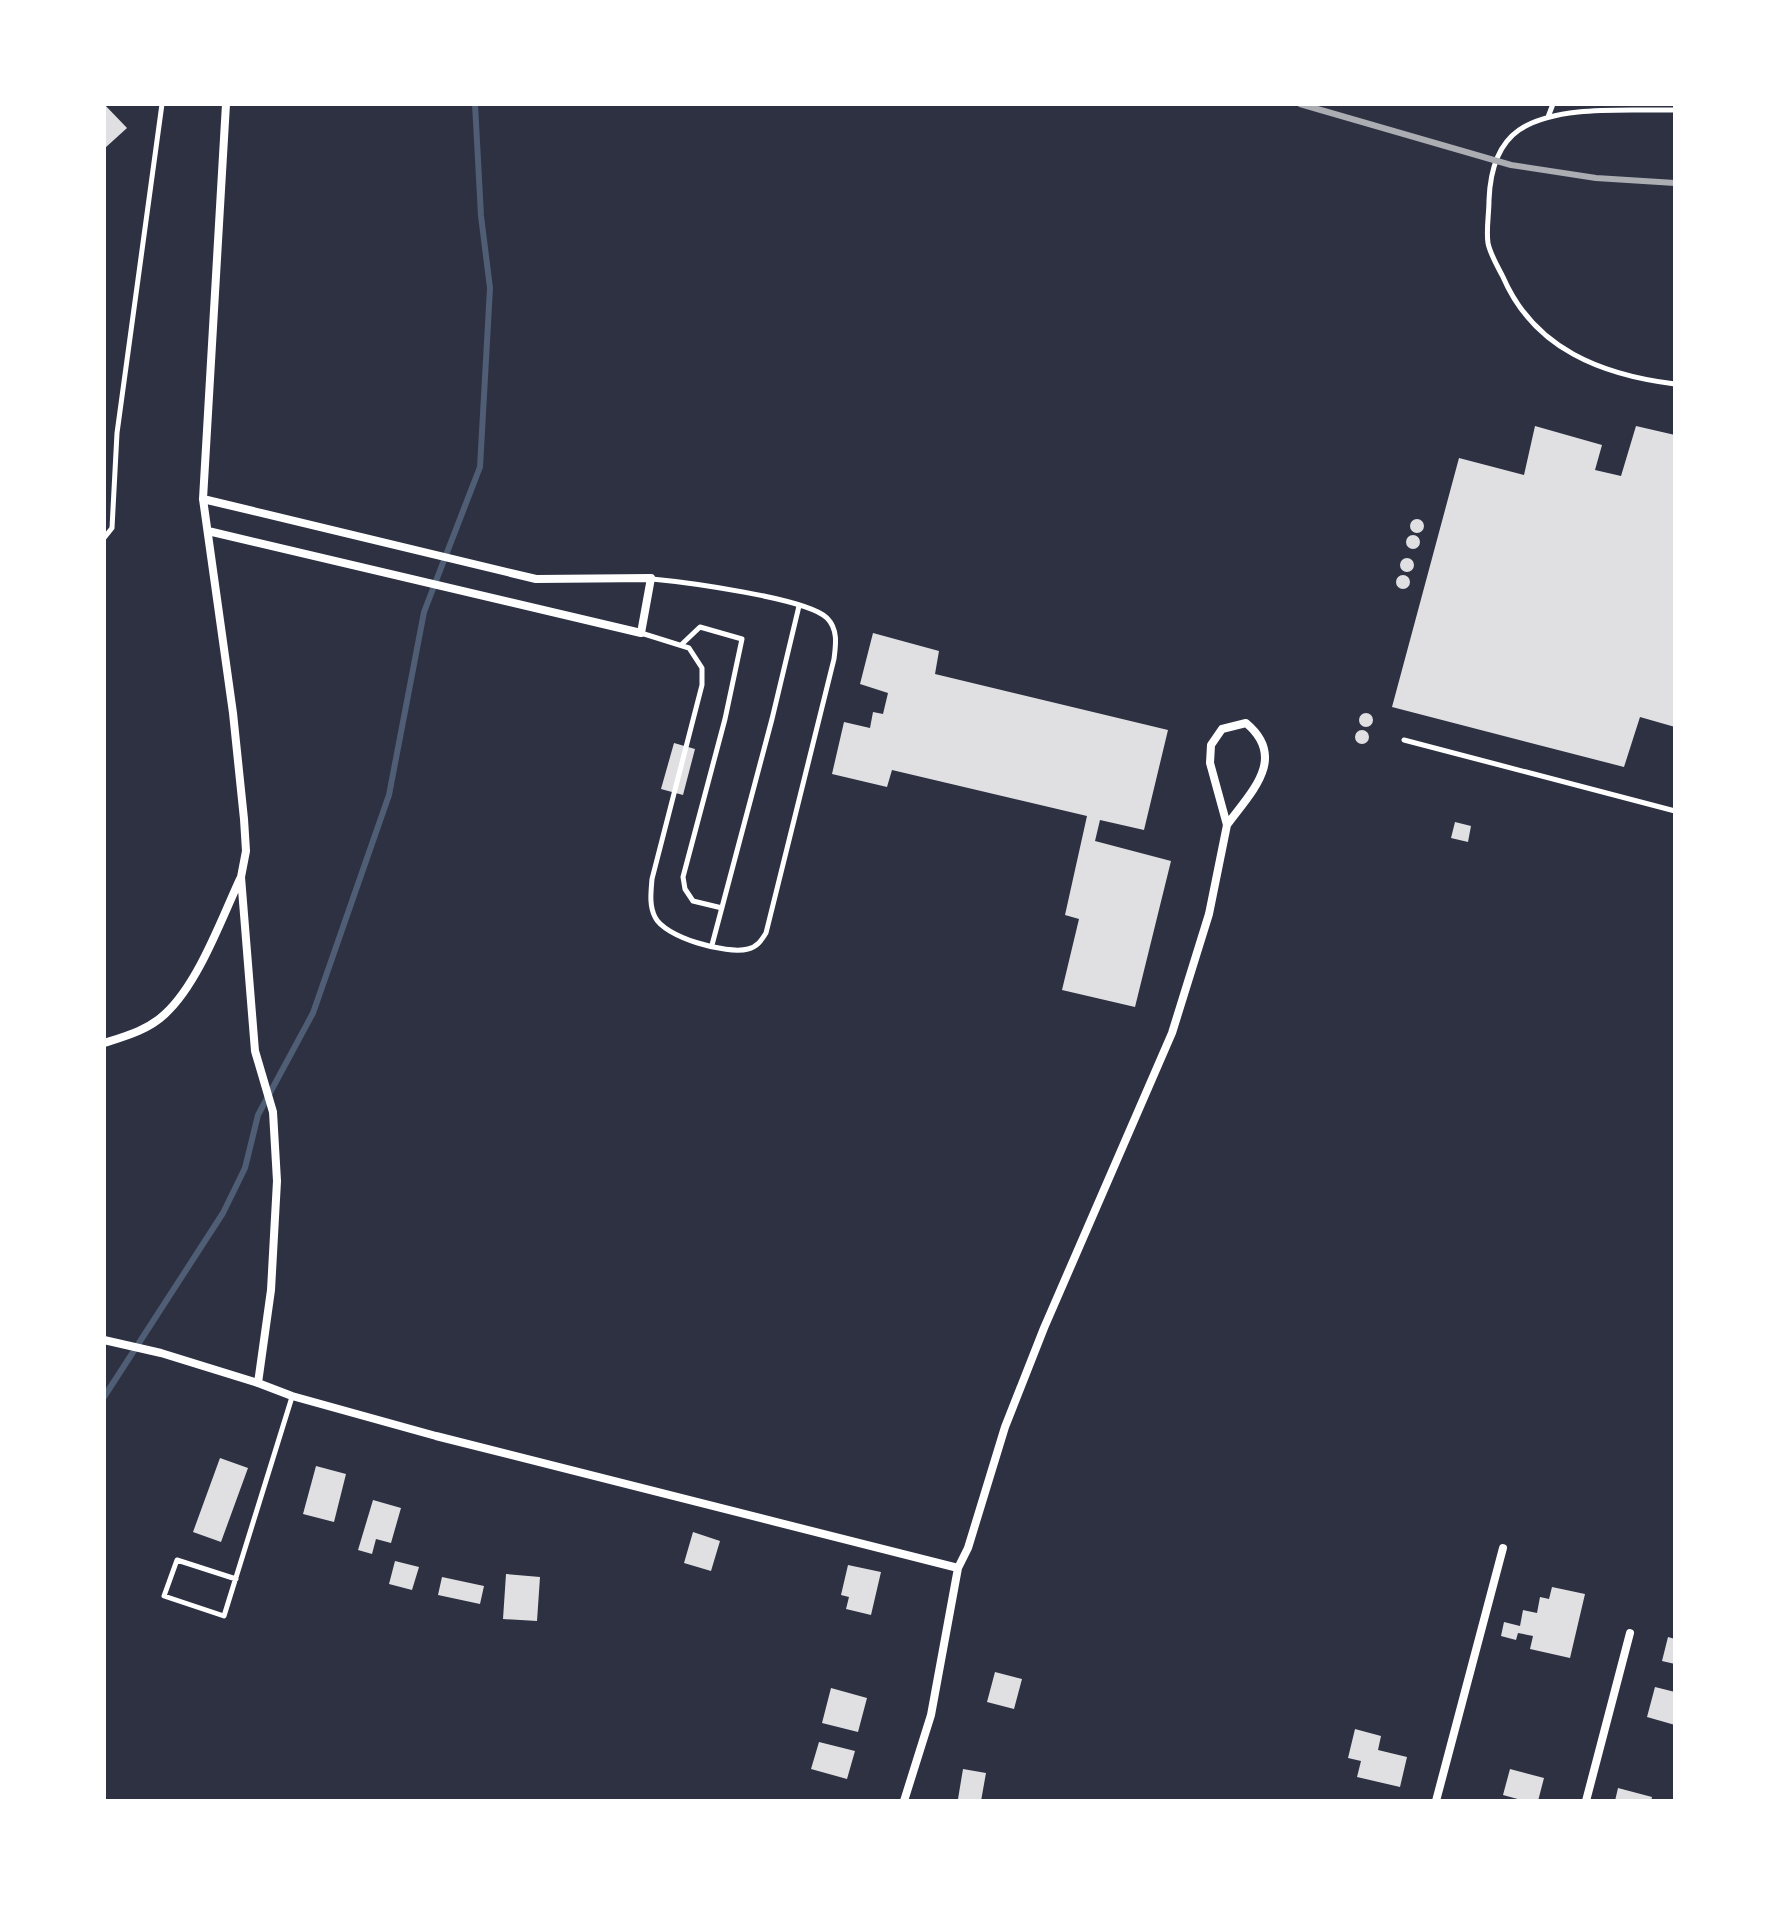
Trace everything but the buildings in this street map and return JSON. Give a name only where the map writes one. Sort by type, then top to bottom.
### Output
[{"type":"street","points":[[104,1043],[136,1033],[167,1013],[208,951],[241,877],[246,851],[233,713],[203,499],[226,104]]},
{"type":"street","points":[[203,499],[536,579],[651,578],[641,633],[208,531]]},
{"type":"street","points":[[904,1801],[931,1715],[958,1568],[968,1548],[1005,1427],[1172,1033],[1209,914],[1227,825],[1264,774],[1266,750],[1258,733],[1246,723],[1222,729],[1211,745],[1210,763],[1227,825]]},
{"type":"street","points":[[241,877],[255,1051],[273,1112],[277,1181],[271,1290],[258,1383]]},
{"type":"street","points":[[104,1340],[161,1353],[292,1396],[436,1436],[958,1568]]},
{"type":"street","points":[[1436,1801],[1503,1548]]},
{"type":"street","points":[[1586,1801],[1630,1633]]},
{"type":"lane","points":[[104,538],[112,528],[117,433],[162,104]]},
{"type":"lane","points":[[1548,117],[1553,104]]},
{"type":"lane","points":[[1675,110],[1599,111],[1548,117],[1520,130],[1505,144],[1494,161],[1489,194],[1488,244],[1513,301],[1561,349],[1592,365],[1635,379],[1675,384]]},
{"type":"lane","points":[[641,633],[689,648],[702,668],[702,685],[652,879],[650,901],[655,919],[679,937],[738,951],[750,949],[760,943],[766,933],[837,642],[827,618],[816,610],[741,591],[651,578]]},
{"type":"lane","points":[[712,945],[799,606]]},
{"type":"lane","points":[[681,645],[700,627],[742,639],[725,719],[683,877],[685,889],[693,901],[722,908]]},
{"type":"lane","points":[[1404,740],[1675,811]]},
{"type":"lane","points":[[236,1579],[177,1560],[164,1596],[224,1616],[236,1579],[292,1396]]},
{"type":"waterway","points":[[104,1397],[223,1213],[245,1168],[258,1115],[313,1013],[389,795],[424,612],[480,467],[490,288],[481,216],[475,104]]},
{"type":"railway","points":[[1300,104],[1511,165],[1596,178],[1675,183]]}]
